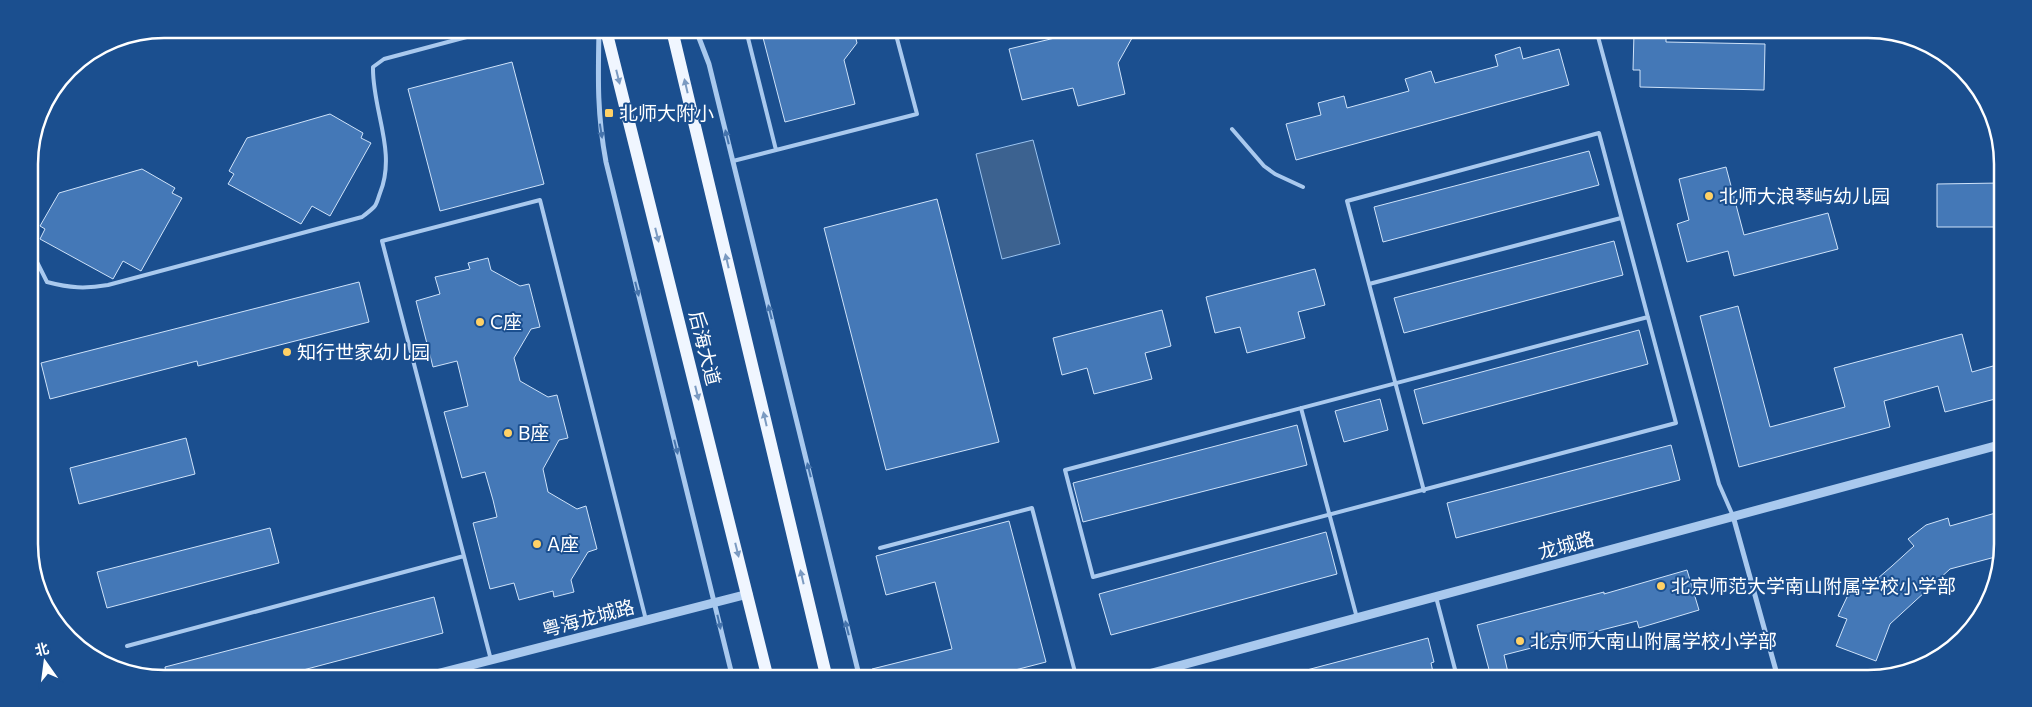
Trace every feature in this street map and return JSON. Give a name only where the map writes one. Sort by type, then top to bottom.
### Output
[{"type":"main road","name":"后海大道","points":[[608,38],[766,670]]},
{"type":"main road","points":[[674,38],[825,670]]},
{"type":"street","points":[[599,38],[597,94],[606,162],[731,670]]},
{"type":"street","points":[[699,38],[709,64],[858,670]]},
{"type":"street","name":"龙城路","points":[[1166,669],[1994,446]]},
{"type":"street","points":[[1733,516],[1776,669]]},
{"type":"street","name":"粤海龙城路","points":[[452,670],[748,594]]},
{"type":"lane","points":[[38,264],[47,282],[85,289],[108,285],[362,217],[375,206],[383,187],[386,160],[373,80],[373,68],[384,59],[463,38]]},
{"type":"lane","points":[[748,38],[776,150]]},
{"type":"lane","points":[[733,161],[917,114],[897,38]]},
{"type":"lane","points":[[1598,38],[1719,484],[1733,516]]},
{"type":"lane","points":[[1232,129],[1264,166],[1275,174],[1303,187]]},
{"type":"lane","points":[[1424,491],[1395,383],[1347,201],[1599,134],[1622,218],[1676,423],[1424,491],[1093,577],[1065,470],[1395,383],[1648,317]]},
{"type":"lane","points":[[491,660],[382,241],[540,200],[646,620]]},
{"type":"lane","points":[[1369,284],[1622,218]]},
{"type":"lane","points":[[1301,408],[1357,618]]},
{"type":"lane","points":[[880,548],[1032,508],[1074,669]]},
{"type":"lane","points":[[127,646],[464,556]]},
{"type":"lane","points":[[1436,596],[1456,669]]},
{"type":"water","points":[[1033,140],[1060,244],[1002,259],[976,154]]},
{"type":"building","points":[[763,38],[856,38],[857,43],[844,60],[855,104],[785,122]]},
{"type":"building","points":[[1055,38],[1132,38],[1118,63],[1125,94],[1078,106],[1073,88],[1022,100],[1009,49]]},
{"type":"building","points":[[1634,38],[1666,38],[1666,42],[1765,44],[1764,90],[1640,87],[1640,70],[1633,70]]},
{"type":"building","points":[[1520,47],[1523,59],[1559,49],[1569,85],[1296,160],[1286,124],[1321,115],[1318,103],[1344,96],[1347,108],[1409,91],[1405,79],[1431,71],[1435,83],[1498,66],[1495,55]]},
{"type":"building","points":[[512,62],[544,184],[440,211],[408,89]]},
{"type":"building","points":[[330,114],[363,133],[361,138],[371,143],[330,216],[312,206],[301,224],[228,184],[234,174],[229,171],[247,138]]},
{"type":"building","points":[[1589,151],[1599,185],[1383,242],[1374,207]]},
{"type":"building","name":"北师大浪琴屿幼儿园","points":[[1726,167],[1744,235],[1828,213],[1838,249],[1734,276],[1728,251],[1687,262],[1677,224],[1689,220],[1679,179]]},
{"type":"building","points":[[142,169],[175,188],[172,193],[182,198],[141,271],[123,261],[113,279],[40,239],[45,229],[40,226],[59,193]]},
{"type":"building","points":[[1994,183],[1994,227],[1937,227],[1937,184]]},
{"type":"building","points":[[937,199],[999,442],[886,470],[824,228]]},
{"type":"building","points":[[1614,241],[1623,275],[1404,333],[1394,298]]},
{"type":"building","points":[[488,258],[491,270],[520,286],[529,284],[540,327],[531,329],[514,358],[520,381],[548,397],[557,395],[568,438],[559,440],[543,469],[548,492],[577,509],[586,506],[597,549],[588,552],[571,580],[574,592],[554,597],[553,591],[519,600],[514,583],[490,589],[473,523],[497,517],[493,500],[485,472],[462,478],[444,412],[468,406],[457,361],[433,367],[416,301],[440,294],[435,277],[470,269],[468,263]]},
{"type":"building","points":[[1315,269],[1325,305],[1298,312],[1305,338],[1247,353],[1240,327],[1215,333],[1206,297]]},
{"type":"building","points":[[359,282],[369,322],[198,366],[197,361],[50,399],[41,363]]},
{"type":"building","points":[[1738,306],[1770,427],[1845,407],[1834,368],[1962,334],[1972,372],[1994,366],[1994,399],[1945,412],[1938,386],[1884,401],[1890,427],[1739,467],[1700,316]]},
{"type":"building","points":[[1162,310],[1171,346],[1145,353],[1152,379],[1094,394],[1087,368],[1062,375],[1053,338]]},
{"type":"building","points":[[1639,330],[1648,364],[1423,424],[1414,390]]},
{"type":"building","points":[[1380,399],[1388,430],[1344,442],[1335,411]]},
{"type":"building","points":[[1297,425],[1307,465],[1083,522],[1073,483]]},
{"type":"building","points":[[186,438],[195,474],[79,504],[70,468]]},
{"type":"building","points":[[1671,445],[1680,480],[1456,538],[1447,503]]},
{"type":"building","points":[[1994,513],[1993,558],[1950,569],[1890,624],[1876,661],[1836,646],[1847,619],[1838,616],[1848,595],[1865,579],[1870,585],[1914,546],[1908,539],[1926,525],[1948,518],[1950,526]]},
{"type":"building","points":[[1009,521],[1046,662],[1017,670],[872,670],[952,649],[935,582],[886,595],[876,556]]},
{"type":"building","points":[[270,528],[279,563],[107,608],[97,572]]},
{"type":"building","points":[[1326,532],[1337,574],[1111,635],[1099,594]]},
{"type":"building","points":[[1687,570],[1699,610],[1639,628],[1637,621],[1504,655],[1507,669],[1489,669],[1477,625],[1604,592],[1604,594]]},
{"type":"building","points":[[434,597],[443,633],[303,670],[165,670],[165,667]]},
{"type":"building","points":[[1428,638],[1434,662],[1431,663],[1432,669],[1309,669]]},
{"type":"place","name":"北师大附小","points":[[609,113]]},
{"type":"place","name":"北师大浪琴屿幼儿园","points":[[1709,196]]},
{"type":"place","name":"C座","points":[[480,322]]},
{"type":"place","name":"知行世家幼儿园","points":[[287,352]]},
{"type":"place","name":"B座","points":[[508,433]]},
{"type":"place","name":"A座","points":[[537,544]]},
{"type":"place","name":"北京师范大学南山附属学校小学部","points":[[1661,586]]},
{"type":"place","name":"北京师大南山附属学校小学部","points":[[1520,641]]}]
